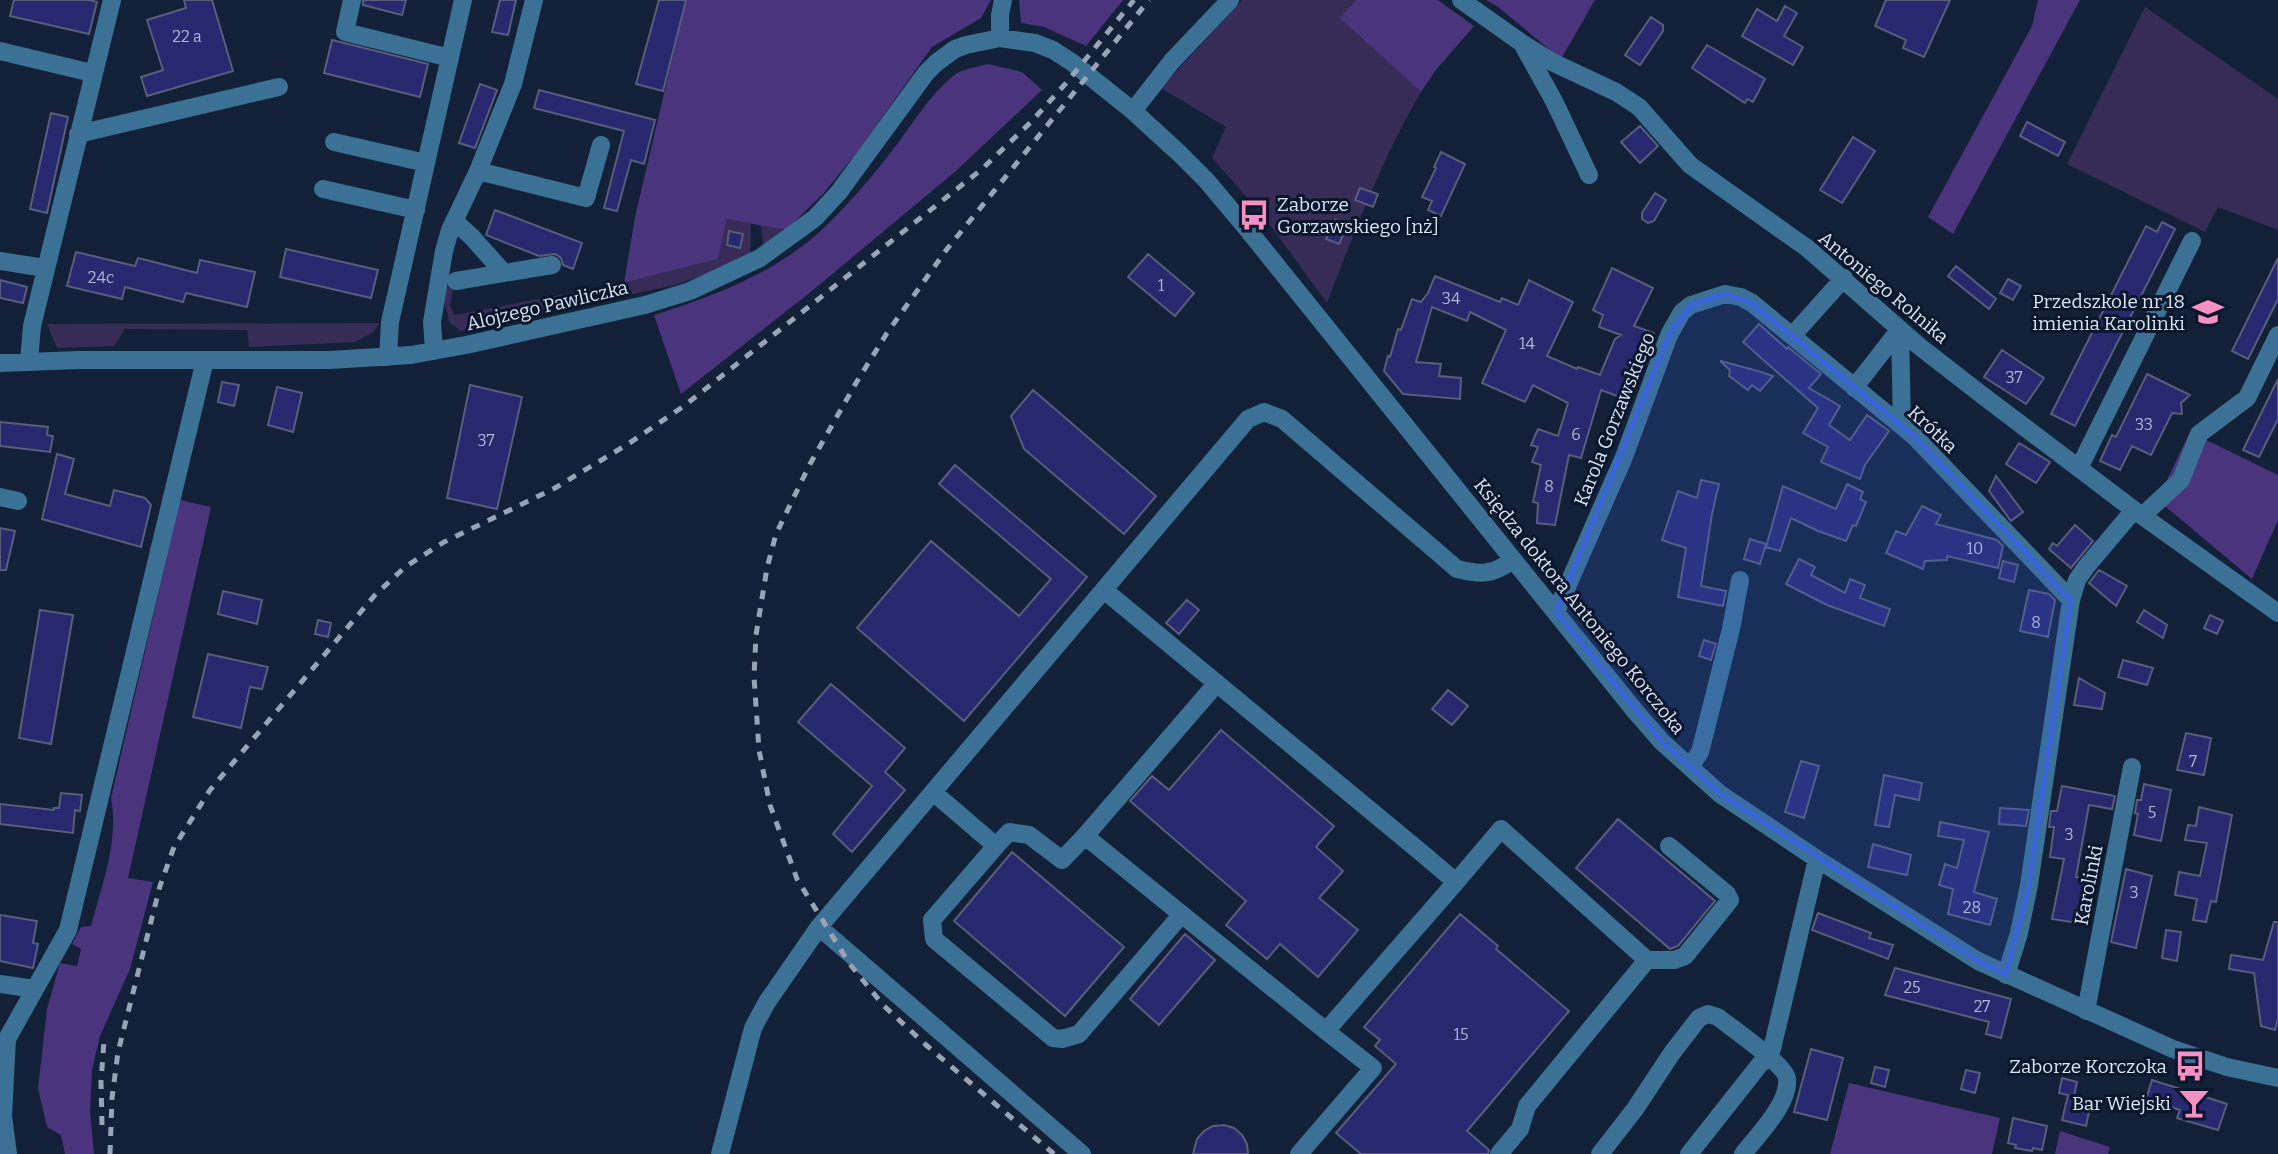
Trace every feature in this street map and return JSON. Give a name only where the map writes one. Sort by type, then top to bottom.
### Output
[{"type":"street","points":[[29,361],[30,336],[92,73],[112,0]]},
{"type":"street","points":[[352,0],[345,32],[450,58]]},
{"type":"street","points":[[388,357],[390,322],[463,0]]},
{"type":"street","points":[[434,351],[432,321],[444,251],[454,221],[478,171],[513,84],[534,0]]},
{"type":"street","points":[[1000,37],[1003,0]]},
{"type":"street","points":[[1133,111],[1172,61],[1230,0]]},
{"type":"street","name":"Antoniego Rolnika","points":[[1461,0],[1552,62],[1616,92],[1639,107],[1690,165],[1807,248],[1900,329],[2138,513],[2278,613]]},
{"type":"street","name":"Księdza doktora Antoniego Korczoka","points":[[1000,37],[1035,43],[1053,50],[1073,63],[1133,111],[1206,180],[1662,742],[1720,794],[1956,948],[2006,975],[2147,1039],[2197,1058],[2277,1075]]},
{"type":"street","name":"Alojzego Pawliczka","points":[[0,363],[330,360],[388,357],[434,351],[645,305],[690,291],[760,258],[815,218],[839,192],[936,63],[966,44],[1000,37]]},
{"type":"street","points":[[1523,44],[1589,175]]},
{"type":"street","points":[[0,51],[92,73]]},
{"type":"street","points":[[78,134],[279,87]]},
{"type":"street","points":[[334,142],[426,163]]},
{"type":"street","points":[[478,171],[586,198],[601,145]]},
{"type":"street","points":[[323,189],[416,210]]},
{"type":"street","points":[[454,221],[504,273]]},
{"type":"street","points":[[2079,468],[2192,241]]},
{"type":"street","points":[[0,261],[46,268]]},
{"type":"street","points":[[456,281],[552,265]]},
{"type":"street","points":[[1792,336],[1844,278]]},
{"type":"street","name":"Karola Gorzawskiego","points":[[1556,612],[1624,457],[1670,335],[1682,313],[1691,305],[1725,294],[1741,296],[1752,303]]},
{"type":"street","name":"Krótka","points":[[1752,303],[1902,426],[2071,600]]},
{"type":"street","points":[[1854,388],[1900,329]]},
{"type":"street","points":[[1900,329],[1902,426]]},
{"type":"street","points":[[2006,975],[2019,933],[2029,885],[2071,600],[2077,580],[2138,513],[2181,480],[2199,434],[2247,398],[2278,335]]},
{"type":"street","points":[[8,1154],[3,1116],[7,1039],[68,930],[205,360]]},
{"type":"street","points":[[720,1154],[753,1028],[767,1002],[819,927],[1248,419],[1264,412],[1282,419],[1457,569],[1477,574],[1497,571],[1513,560]]},
{"type":"street","points":[[0,497],[18,501]]},
{"type":"street","points":[[1690,767],[1700,752],[1731,629],[1740,580]]},
{"type":"street","points":[[1104,590],[1456,882]]},
{"type":"street","points":[[1182,914],[1079,1034],[1062,1040],[1053,1038],[934,939],[932,920],[1009,832],[1029,835],[1062,860],[1217,683]]},
{"type":"street","name":"Karolinki","points":[[2086,1011],[2132,767]]},
{"type":"street","points":[[933,792],[996,846]]},
{"type":"street","points":[[1326,1031],[1501,829],[1647,960],[1674,960],[1685,956],[1730,900],[1727,894],[1669,846]]},
{"type":"street","points":[[1085,836],[1373,1068],[1299,1154]]},
{"type":"street","points":[[1689,1154],[1768,1056],[1778,1026],[1817,859]]},
{"type":"street","points":[[819,927],[1082,1154]]},
{"type":"street","points":[[1499,1154],[1520,1129],[1527,1106],[1647,960]]},
{"type":"street","points":[[0,984],[35,989]]},
{"type":"street","points":[[1600,1154],[1635,1109],[1672,1053],[1703,1015],[1718,1017],[1786,1072],[1787,1089],[1778,1109],[1743,1154]]},
{"type":"highlighted area","points":[[1725,294],[1752,303],[1914,436],[2071,600],[2029,885],[2006,975],[1978,961],[1720,794],[1662,742],[1556,612],[1669,335],[1691,305]]},
{"type":"shaded area","points":[[686,0],[991,0],[981,18],[932,47],[858,151],[823,194],[786,230],[727,219],[718,259],[624,283],[635,217]]},
{"type":"shaded area","points":[[1019,0],[1123,0],[1086,46],[1044,27],[1021,23]]},
{"type":"shaded area","points":[[1242,0],[1356,0],[1341,18],[1421,92],[1382,169],[1327,303],[1262,214],[1212,158],[1226,127],[1161,88]]},
{"type":"shaded area","points":[[1356,0],[1438,0],[1474,26],[1435,71],[1421,92],[1340,18]]},
{"type":"shaded area","points":[[1486,0],[1595,0],[1561,59]]},
{"type":"shaded area","points":[[2038,0],[2080,0],[1953,234],[1928,217],[2032,26]]},
{"type":"shaded area","points":[[2145,7],[2278,99],[2278,230],[2218,207],[2205,232],[2067,164]]},
{"type":"shaded area","points":[[988,64],[1022,72],[1042,90],[956,171],[812,291],[681,394],[654,315],[700,300],[744,281],[806,244],[863,187],[945,83],[969,68]]},
{"type":"shaded area","points":[[727,219],[751,223],[750,253],[679,284],[461,331],[450,323],[444,302],[445,286],[453,288],[450,305],[454,315],[624,283],[718,259]]},
{"type":"shaded area","points":[[761,225],[786,230],[763,245]]},
{"type":"shaded area","points":[[380,323],[372,333],[355,342],[249,347],[247,330],[125,329],[114,346],[57,348],[47,324]]},
{"type":"shaded area","points":[[2190,432],[2278,475],[2278,520],[2252,579],[2153,496],[2167,480]]},
{"type":"shaded area","points":[[180,500],[211,507],[128,878],[153,882],[130,969],[100,1036],[92,1070],[90,1111],[94,1154],[65,1154],[61,1135],[47,1127],[38,1088],[47,1009],[60,963],[77,966],[81,949],[72,944],[81,927],[91,926],[104,879],[113,830],[111,798]]},
{"type":"shaded area","points":[[1849,1083],[2000,1118],[1992,1154],[1830,1154]]},
{"type":"shaded area","points":[[2060,1131],[2110,1147],[2108,1154],[2055,1154]]},
{"type":"building","points":[[14,0],[97,2],[89,34],[10,16]]},
{"type":"building","points":[[184,0],[212,0],[233,71],[147,96],[141,77],[163,70],[147,20],[186,8]]},
{"type":"building","points":[[363,0],[406,0],[402,15],[363,5]]},
{"type":"building","points":[[500,0],[516,0],[508,35],[492,32]]},
{"type":"building","points":[[659,0],[686,0],[663,91],[636,84]]},
{"type":"building","points":[[1886,0],[1950,0],[1924,57],[1903,48],[1906,40],[1875,26]]},
{"type":"building","points":[[1785,6],[1797,13],[1784,36],[1803,47],[1793,65],[1742,36],[1757,9],[1777,21]]},
{"type":"building","points":[[1651,17],[1663,25],[1663,31],[1640,65],[1625,55]]},
{"type":"building","points":[[332,40],[428,64],[420,97],[324,73]]},
{"type":"building","points":[[1707,45],[1765,79],[1753,102],[1747,99],[1745,103],[1692,68]]},
{"type":"building","points":[[480,84],[497,90],[475,148],[459,143]]},
{"type":"building","points":[[539,90],[655,120],[644,164],[631,160],[617,211],[604,208],[624,131],[534,108]]},
{"type":"building","points":[[51,113],[68,117],[47,213],[30,209]]},
{"type":"building","points":[[2027,122],[2065,142],[2058,156],[2020,136]]},
{"type":"building","points":[[1640,126],[1658,146],[1640,163],[1621,142]]},
{"type":"building","points":[[1853,137],[1875,151],[1842,203],[1820,190]]},
{"type":"building","points":[[1441,152],[1465,164],[1441,216],[1428,210],[1432,201],[1422,197]]},
{"type":"building","points":[[1360,188],[1378,194],[1373,207],[1355,200]]},
{"type":"building","points":[[1655,193],[1666,200],[1654,221],[1648,223],[1642,219],[1642,213]]},
{"type":"building","points":[[495,210],[582,243],[573,269],[563,265],[561,258],[555,254],[539,256],[486,235]]},
{"type":"building","points":[[1335,220],[1347,226],[1339,244],[1326,239]]},
{"type":"building","points":[[2162,222],[2175,229],[2075,426],[2051,414],[2146,226],[2157,232]]},
{"type":"building","points":[[729,231],[743,234],[740,248],[727,245]]},
{"type":"building","points":[[286,249],[378,270],[371,298],[280,277]]},
{"type":"building","points":[[76,252],[135,266],[138,258],[197,273],[200,260],[255,272],[247,307],[186,293],[183,302],[125,287],[122,299],[67,286]]},
{"type":"building","points":[[1148,254],[1194,293],[1175,316],[1128,277]]},
{"type":"building","points":[[2278,258],[2278,299],[2248,359],[2232,351]]},
{"type":"building","points":[[1956,266],[1996,299],[1989,309],[1948,276]]},
{"type":"building","points":[[1612,268],[1653,288],[1634,326],[1654,333],[1625,399],[1601,390],[1581,458],[1569,455],[1555,525],[1537,523],[1538,503],[1533,502],[1541,465],[1532,462],[1538,447],[1531,445],[1538,429],[1558,436],[1568,403],[1533,385],[1525,402],[1482,383],[1506,330],[1470,312],[1467,321],[1432,307],[1416,362],[1441,364],[1439,376],[1461,378],[1460,399],[1403,394],[1384,371],[1388,356],[1390,357],[1398,329],[1401,330],[1412,299],[1421,302],[1435,276],[1500,302],[1502,298],[1518,305],[1529,280],[1573,302],[1547,356],[1577,369],[1578,367],[1600,375],[1615,339],[1621,335],[1599,327],[1603,315],[1593,310]]},
{"type":"building","points":[[2008,279],[2021,286],[2013,300],[2000,293]]},
{"type":"building","points":[[0,280],[27,287],[23,303],[0,298]]},
{"type":"building","points":[[1759,324],[1821,374],[1809,388],[1840,406],[1829,425],[1850,440],[1867,415],[1889,431],[1865,465],[1860,479],[1821,462],[1828,447],[1803,433],[1818,408],[1743,342]]},
{"type":"building","points":[[2002,350],[2044,378],[2026,404],[1984,377]]},
{"type":"building","points":[[1721,361],[1773,376],[1760,391],[1752,385],[1748,390],[1729,376],[1730,370]]},
{"type":"building","points":[[2147,374],[2190,395],[2181,403],[2182,414],[2172,413],[2151,455],[2132,446],[2120,470],[2100,461],[2112,435],[2116,437]]},
{"type":"building","points":[[2278,379],[2278,419],[2259,457],[2243,450]]},
{"type":"building","points":[[222,382],[239,385],[234,406],[218,402]]},
{"type":"building","points":[[470,385],[522,397],[497,509],[447,498]]},
{"type":"building","points":[[277,387],[302,393],[293,432],[268,425]]},
{"type":"building","points":[[1033,390],[1156,496],[1124,534],[1024,449],[1011,416]]},
{"type":"building","points":[[0,422],[48,427],[47,435],[53,436],[50,452],[0,446]]},
{"type":"building","points":[[2019,443],[2050,462],[2036,483],[2006,464]]},
{"type":"building","points":[[57,454],[74,459],[65,494],[110,506],[114,490],[145,498],[151,505],[141,547],[42,519]]},
{"type":"building","points":[[955,465],[1087,577],[964,721],[857,628],[931,541],[1019,616],[1051,579],[939,484]]},
{"type":"building","points":[[1996,476],[2023,512],[2011,521],[1989,491]]},
{"type":"building","points":[[1701,480],[1719,484],[1701,586],[1726,591],[1723,606],[1678,597],[1686,548],[1662,540],[1678,491],[1697,498]]},
{"type":"building","points":[[1847,484],[1863,492],[1860,499],[1866,502],[1846,541],[1791,518],[1780,551],[1766,547],[1783,486],[1836,509]]},
{"type":"building","points":[[1922,506],[1941,515],[1936,524],[1997,540],[2003,546],[1998,568],[1947,556],[1947,560],[1925,561],[1923,569],[1886,553],[1896,531],[1906,535]]},
{"type":"building","points":[[2075,525],[2093,541],[2071,568],[2049,549],[2053,543],[2057,546]]},
{"type":"building","points":[[0,528],[15,531],[6,570],[0,570]]},
{"type":"building","points":[[1750,539],[1766,544],[1760,564],[1744,559]]},
{"type":"building","points":[[1799,559],[1815,567],[1811,575],[1845,593],[1850,579],[1865,585],[1860,598],[1890,609],[1884,626],[1827,605],[1786,584]]},
{"type":"building","points":[[2003,561],[2018,565],[2014,582],[1999,578]]},
{"type":"building","points":[[2099,570],[2127,586],[2116,606],[2089,583]]},
{"type":"building","points":[[2029,590],[2049,594],[2055,600],[2048,637],[2020,631]]},
{"type":"building","points":[[223,591],[262,600],[257,624],[218,614]]},
{"type":"building","points":[[1187,600],[1199,610],[1179,634],[1166,623]]},
{"type":"building","points":[[40,610],[73,615],[51,744],[19,738]]},
{"type":"building","points":[[2144,610],[2167,625],[2163,638],[2137,622]]},
{"type":"building","points":[[2210,615],[2223,621],[2217,634],[2204,628]]},
{"type":"building","points":[[318,620],[331,623],[328,637],[315,634]]},
{"type":"building","points":[[1704,640],[1716,644],[1711,660],[1699,656]]},
{"type":"building","points":[[208,654],[268,667],[262,689],[250,687],[241,728],[193,717]]},
{"type":"building","points":[[2123,660],[2153,668],[2147,685],[2118,677]]},
{"type":"building","points":[[2079,678],[2105,693],[2102,709],[2074,705]]},
{"type":"building","points":[[831,684],[905,748],[885,772],[905,790],[852,852],[833,834],[872,786],[798,722]]},
{"type":"building","points":[[1448,690],[1468,706],[1452,725],[1432,709]]},
{"type":"building","points":[[1221,730],[1334,826],[1316,847],[1343,871],[1319,898],[1358,930],[1318,977],[1280,944],[1267,959],[1226,925],[1246,901],[1130,801],[1152,776],[1169,790]]},
{"type":"building","points":[[2186,733],[2211,738],[2204,775],[2177,770]]},
{"type":"building","points":[[1801,761],[1819,766],[1804,818],[1785,812]]},
{"type":"building","points":[[1884,775],[1922,783],[1919,800],[1895,795],[1889,827],[1875,825]]},
{"type":"building","points":[[2144,784],[2171,790],[2161,841],[2134,835],[2138,814],[2135,813],[2137,800],[2141,800]]},
{"type":"building","points":[[2062,786],[2115,796],[2112,809],[2089,805],[2076,877],[2086,879],[2079,923],[2052,919],[2064,859],[2050,857],[2054,827],[2049,827],[2051,811],[2057,811]]},
{"type":"building","points":[[61,793],[82,795],[80,811],[75,810],[73,833],[0,824],[0,804],[54,810],[59,808]]},
{"type":"building","points":[[2199,807],[2232,815],[2216,902],[2211,901],[2206,922],[2193,920],[2197,899],[2175,895],[2179,872],[2200,876],[2207,843],[2185,840],[2188,825],[2196,826]]},
{"type":"building","points":[[2000,808],[2029,810],[2026,826],[1999,824]]},
{"type":"building","points":[[1618,819],[1715,901],[1678,946],[1670,949],[1576,868]]},
{"type":"building","points":[[1940,822],[1989,832],[1974,892],[1997,899],[1990,925],[1948,914],[1953,889],[1939,885],[1945,864],[1957,868],[1964,840],[1938,836]]},
{"type":"building","points":[[1873,844],[1911,855],[1907,875],[1868,867]]},
{"type":"building","points":[[1012,852],[1124,947],[1065,1016],[954,921]]},
{"type":"building","points":[[2126,869],[2152,876],[2136,948],[2111,942]]},
{"type":"building","points":[[1818,913],[1871,933],[1869,938],[1893,945],[1888,959],[1812,930]]},
{"type":"building","points":[[1460,914],[1498,946],[1496,949],[1569,1011],[1467,1131],[1489,1150],[1488,1154],[1361,1154],[1336,1133],[1396,1064],[1375,1046],[1380,1040],[1364,1027]]},
{"type":"building","points":[[0,915],[37,921],[33,943],[38,944],[33,968],[0,961]]},
{"type":"building","points":[[2274,922],[2278,922],[2278,1018],[2275,1030],[2261,1026],[2254,973],[2229,969],[2231,955],[2263,960]]},
{"type":"building","points":[[2166,930],[2181,932],[2177,961],[2162,958]]},
{"type":"building","points":[[1185,934],[1215,960],[1159,1025],[1130,999]]},
{"type":"building","points":[[1895,968],[2011,999],[2001,1038],[1986,1034],[1989,1022],[1885,995]]},
{"type":"building","points":[[1811,1049],[1843,1058],[1827,1120],[1794,1112]]},
{"type":"building","points":[[1875,1067],[1889,1070],[1885,1087],[1871,1083]]},
{"type":"building","points":[[1966,1070],[1980,1073],[1975,1093],[1961,1089]]},
{"type":"building","points":[[2062,1078],[2077,1082],[2074,1096],[2082,1097],[2080,1105],[2090,1107],[2086,1126],[2062,1120],[2068,1095],[2059,1093]]},
{"type":"building","points":[[2152,1080],[2227,1104],[2218,1130],[2177,1118],[2180,1110],[2146,1099]]},
{"type":"building","points":[[2013,1118],[2047,1126],[2042,1150],[2015,1148],[2016,1145],[2008,1143]]},
{"type":"building","points":[[1213,1126],[1234,1128],[1242,1135],[1248,1154],[1193,1154],[1197,1139],[1204,1131]]},
{"type":"railway","points":[[110,1154],[112,1098],[118,1052],[160,886],[174,847],[210,790],[375,595],[405,567],[444,542],[555,488],[684,406],[982,169],[1031,122],[1067,82],[1134,0]]},
{"type":"railway","points":[[1054,1154],[883,1005],[849,963],[797,879],[770,805],[759,750],[754,677],[756,635],[767,568],[776,534],[810,464],[856,383],[887,333],[947,249],[1149,0]]},
{"type":"railway","points":[[102,1125],[104,1041]]},
{"type":"place","name":"Zaborze Gorzawskiego [nż]","points":[[1254,215]]},
{"type":"place","name":"Przedszkole nr 18 imienia Karolinki","points":[[2208,312]]},
{"type":"place","name":"Zaborze Korczoka","points":[[2190,1066]]},
{"type":"place","name":"Bar Wiejski","points":[[2194,1103]]}]
